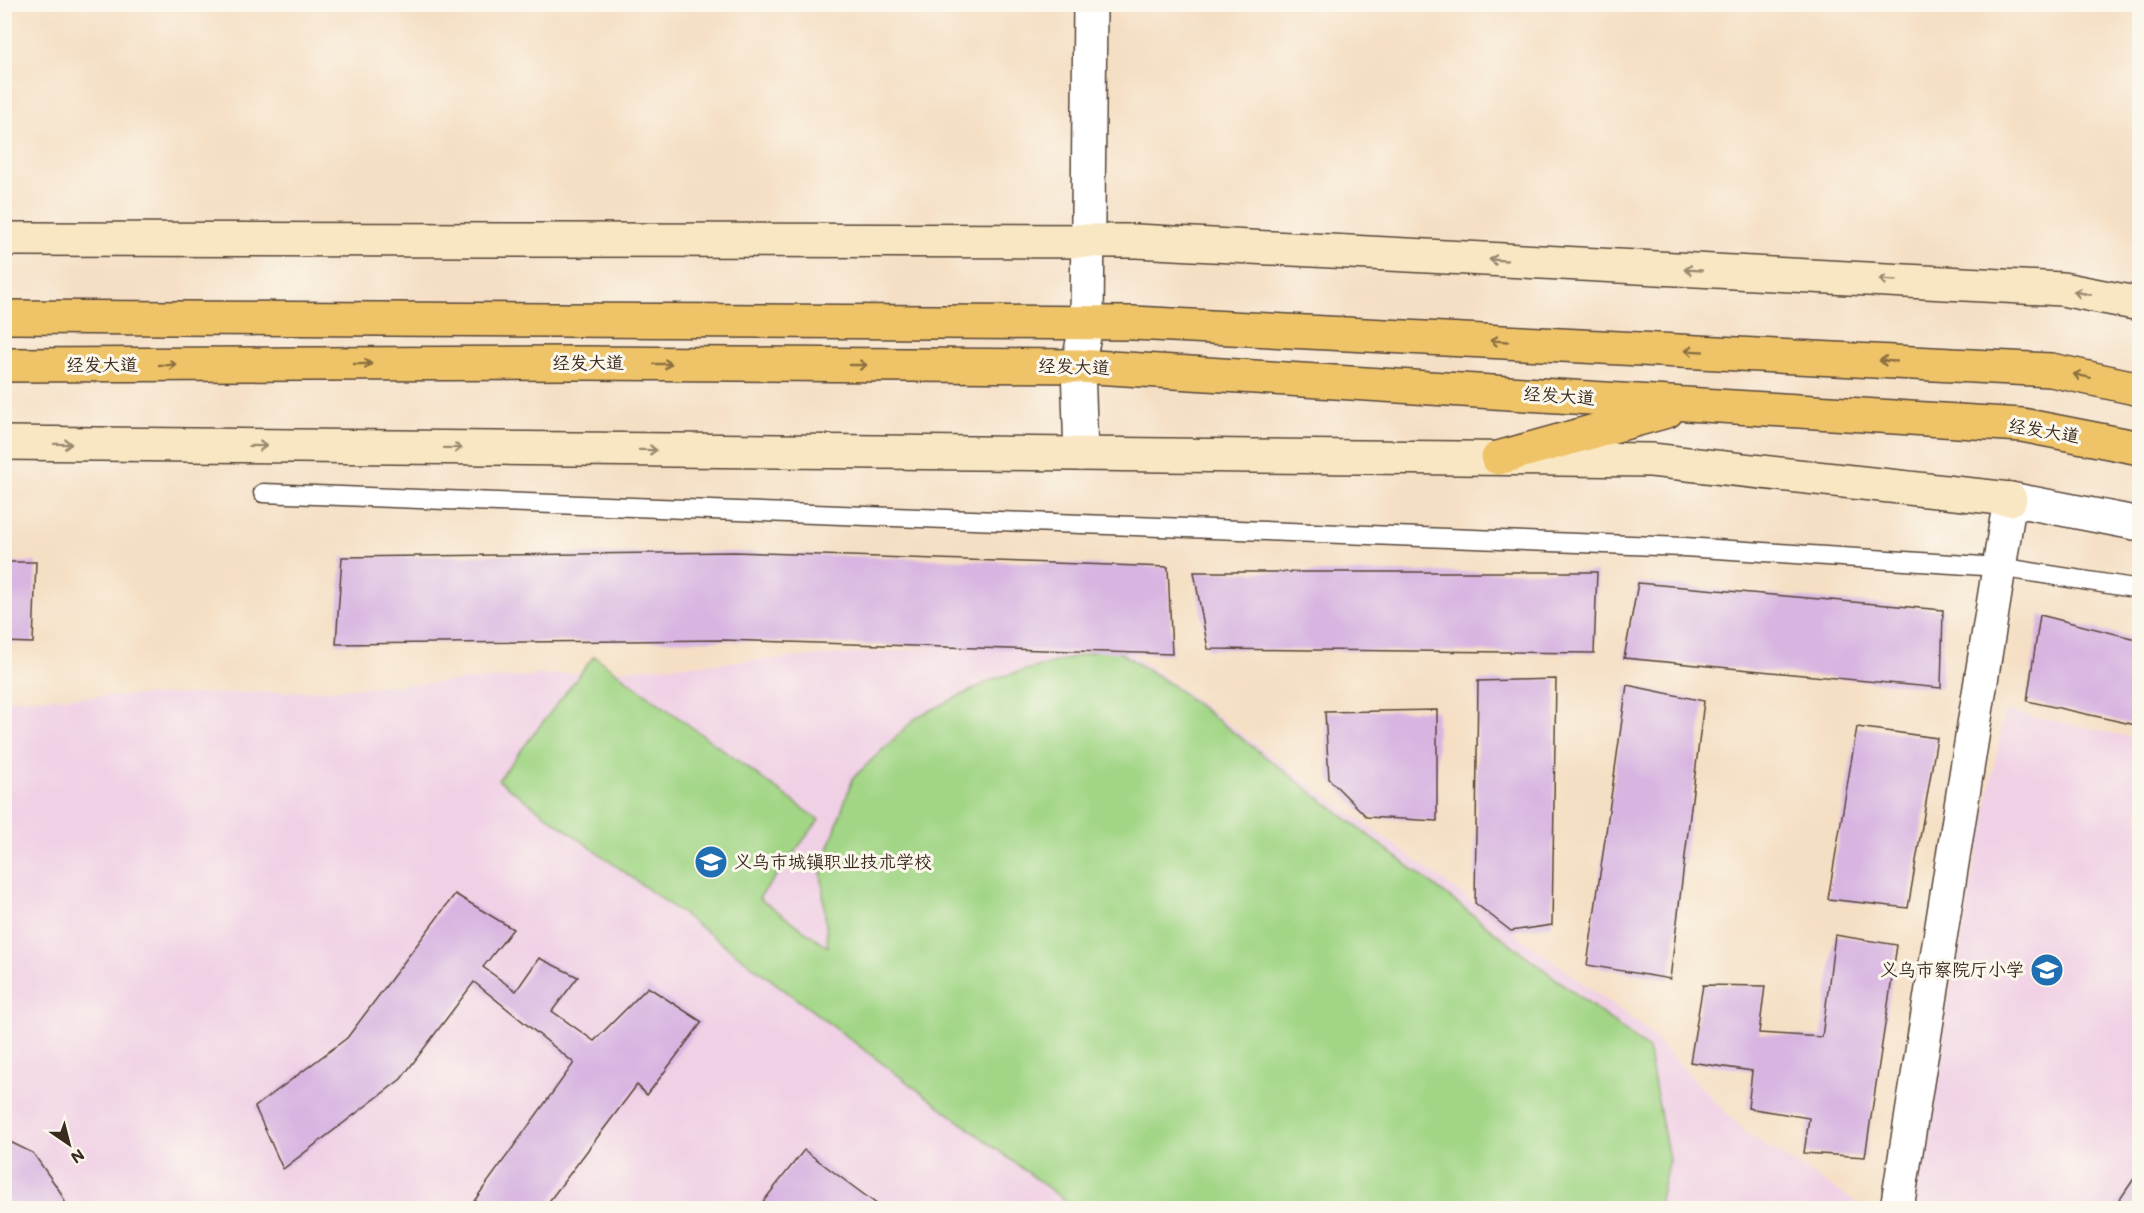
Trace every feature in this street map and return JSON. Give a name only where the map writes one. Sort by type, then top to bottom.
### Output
[{"type":"main road","points":[[4,239],[1136,241],[2062,289],[2139,304]]},
{"type":"main road","points":[[4,317],[1148,323],[2051,370],[2139,389]]},
{"type":"main road","name":"经发大道","points":[[4,365],[590,363],[1078,366],[2022,425],[2139,448]]},
{"type":"main road","points":[[1498,458],[1690,404]]},
{"type":"main road","points":[[4,443],[1651,460],[2010,499]]},
{"type":"street","points":[[1081,454],[1078,366],[1087,322],[1090,4]]},
{"type":"street","points":[[1897,1209],[2010,499],[2139,524]]},
{"type":"lane","points":[[263,493],[1684,547],[1999,567],[2139,589]]},
{"type":"shaded area","name":"义乌市城镇职业技术学校","points":[[1108,636],[1642,1026],[1747,1134],[1866,1208],[5,1208],[4,699],[313,691]]},
{"type":"shaded area","name":"义乌市察院厅小学","points":[[2005,711],[2139,739],[2139,1208],[1912,1208],[1909,1200]]},
{"type":"green space","points":[[1111,647],[1169,683],[1648,1049],[1669,1160],[1658,1208],[1075,1208],[722,943],[498,780],[594,656],[819,820],[759,898],[828,947],[821,870],[853,778],[917,717],[996,678]]},
{"type":"building","points":[[735,552],[1168,567],[1172,654],[723,640],[336,644],[342,557]]},
{"type":"building","points":[[4,562],[36,562],[33,643],[4,642]]},
{"type":"building","points":[[1194,572],[1597,572],[1594,653],[1208,649]]},
{"type":"building","points":[[1638,583],[1943,610],[1941,688],[1624,658]]},
{"type":"building","points":[[2040,615],[2140,640],[2140,726],[2027,701]]},
{"type":"building","points":[[1556,679],[1552,925],[1511,931],[1475,903],[1478,681]]},
{"type":"building","points":[[1627,685],[1704,701],[1670,979],[1587,965]]},
{"type":"building","points":[[1437,710],[1437,821],[1367,817],[1329,779],[1325,712]]},
{"type":"building","points":[[1857,727],[1937,738],[1908,908],[1828,899]]},
{"type":"building","points":[[455,894],[513,929],[483,967],[516,991],[539,958],[578,977],[552,1011],[594,1041],[648,987],[702,1022],[647,1095],[637,1085],[544,1208],[469,1208],[574,1063],[474,982],[401,1079],[283,1169],[255,1107],[347,1038]]},
{"type":"building","points":[[1835,935],[1897,945],[1865,1157],[1804,1153],[1809,1118],[1748,1108],[1752,1071],[1690,1062],[1703,985],[1765,986],[1759,1033],[1822,1037]]},
{"type":"building","points":[[4,1139],[33,1153],[59,1190],[68,1208],[4,1208]]},
{"type":"building","points":[[804,1150],[882,1208],[758,1208]]},
{"type":"building","points":[[2140,1170],[2140,1208],[2114,1208]]},
{"type":"place","name":"义乌市城镇职业技术学校","points":[[711,862]]},
{"type":"place","name":"义乌市察院厅小学","points":[[2047,970]]}]
